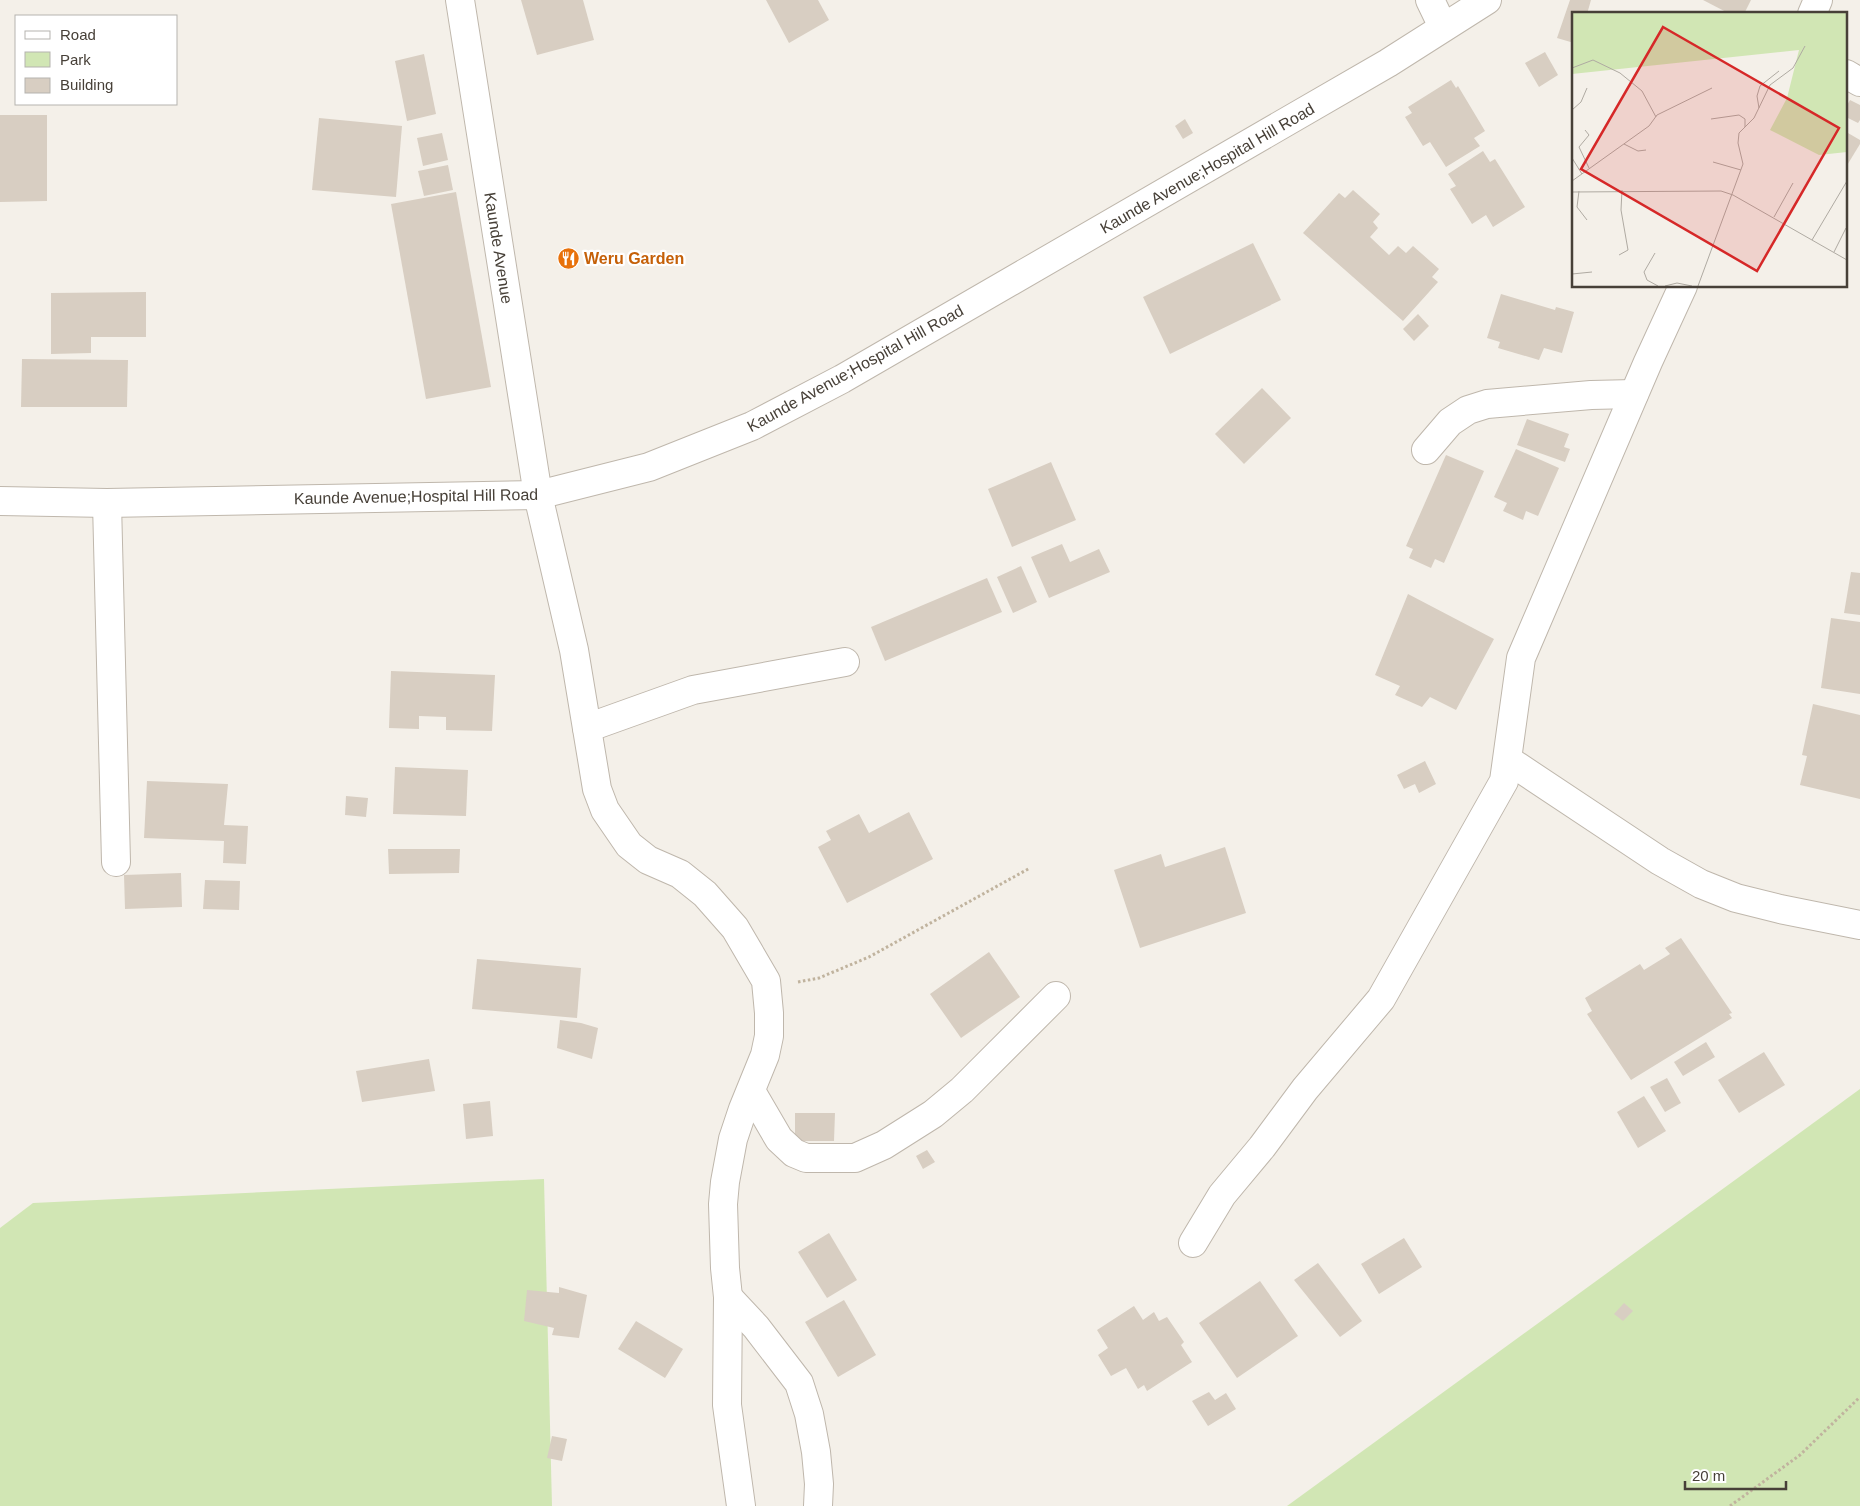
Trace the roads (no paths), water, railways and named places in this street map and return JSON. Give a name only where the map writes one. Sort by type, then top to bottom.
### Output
[{"type":"street","name":"Kaunde Avenue","points":[[460,0],[538,495],[574,650],[597,789],[605,810],[629,845],[648,860],[680,874],[704,894],[736,928],[766,981],[770,1036],[751,1091]]},
{"type":"street","points":[[1430,0],[1443,27]]},
{"type":"street","name":"Kaunde Avenue;Hospital Hill Road","points":[[0,501],[107,503],[538,495],[649,467],[752,426],[850,374],[1380,68],[1487,0]]},
{"type":"street","points":[[1813,12],[1818,0]]},
{"type":"street","points":[[1848,75],[1860,82]]},
{"type":"street","points":[[1193,1243],[1222,1195],[1262,1147],[1305,1089],[1381,999],[1504,781],[1521,658],[1634,394],[1682,288]]},
{"type":"street","points":[[1426,450],[1450,422],[1468,410],[1488,404],[1590,395],[1634,394]]},
{"type":"street","points":[[107,503],[116,862]]},
{"type":"street","points":[[587,728],[693,690],[845,662]]},
{"type":"street","points":[[1508,760],[1660,861],[1701,884],[1745,900],[1860,925]]},
{"type":"street","points":[[751,1091],[779,1139],[794,1153],[806,1158],[855,1158],[884,1145],[933,1114],[962,1090],[1056,996]]},
{"type":"street","points":[[741,1506],[727,1405],[728,1297],[723,1231],[725,1182],[734,1139],[743,1109],[751,1091]]},
{"type":"street","points":[[728,1297],[756,1327],[799,1383],[809,1414],[816,1452],[819,1484],[818,1506]]},
{"type":"place","name":"Weru Garden","points":[[568,258]]}]
